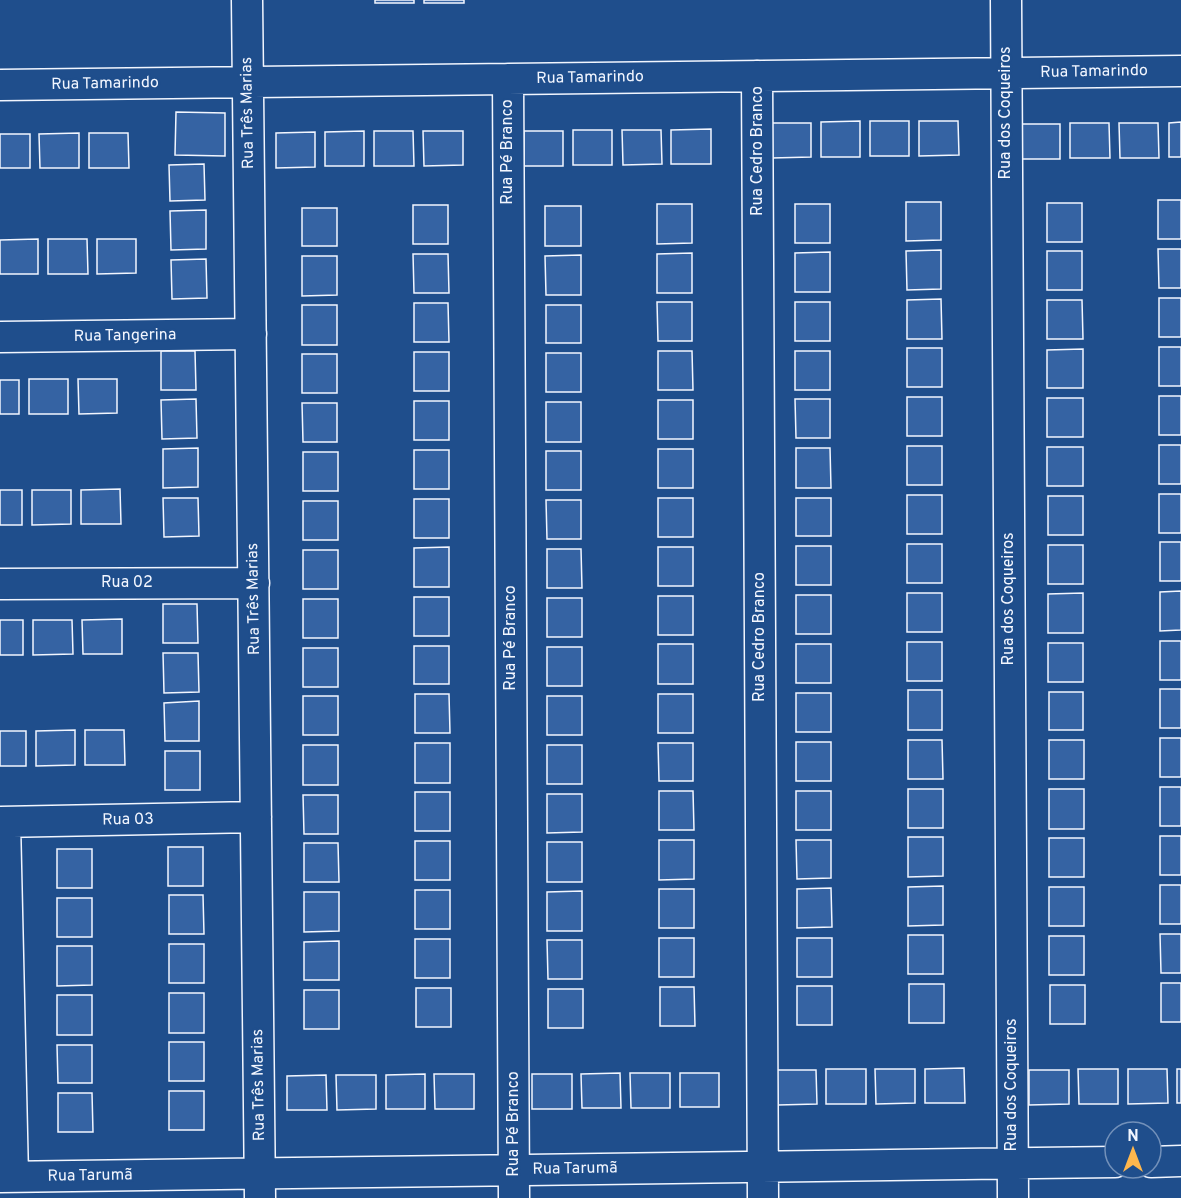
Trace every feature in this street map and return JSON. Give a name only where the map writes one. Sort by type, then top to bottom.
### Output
[{"type":"street","name":"Rua Três Marias","points":[[247,0],[260,1186]]},
{"type":"street","name":"Rua dos Coqueiros","points":[[1006,0],[1013,1198]]},
{"type":"street","name":"Rua Tamarindo","points":[[0,85],[1181,71]]},
{"type":"street","name":"Rua Cedro Branco","points":[[758,76],[763,1198]]},
{"type":"street","name":"Rua Pé Branco","points":[[508,79],[514,1184]]},
{"type":"street","name":"Rua Tangerina","points":[[0,337],[251,334]]},
{"type":"street","name":"Rua 02","points":[[0,584],[254,583]]},
{"type":"street","name":"Rua 03","points":[[2,822],[256,817]]},
{"type":"street","points":[[2,822],[6,1177]]},
{"type":"street","points":[[1163,1162],[1181,1161]]},
{"type":"street","name":"Rua Tarumã","points":[[6,1177],[260,1186],[514,1184],[763,1167],[1103,1162]]},
{"type":"building","points":[[375,0],[414,0],[414,3],[375,3]]},
{"type":"building","points":[[424,0],[464,0],[464,3],[424,3]]},
{"type":"building","points":[[176,112],[225,113],[225,156],[175,155]]},
{"type":"building","points":[[860,121],[860,157],[821,157],[821,122]]},
{"type":"building","points":[[870,121],[909,121],[909,156],[870,156]]},
{"type":"building","points":[[919,121],[958,121],[959,155],[919,156]]},
{"type":"building","points":[[1181,122],[1181,157],[1169,157],[1169,123]]},
{"type":"building","points":[[771,123],[811,123],[811,157],[772,158]]},
{"type":"building","points":[[1070,123],[1109,123],[1110,158],[1070,158]]},
{"type":"building","points":[[1119,123],[1158,123],[1159,158],[1120,158]]},
{"type":"building","points":[[1021,124],[1060,124],[1060,159],[1021,159]]},
{"type":"building","points":[[711,129],[711,164],[671,164],[671,130]]},
{"type":"building","points":[[573,130],[612,130],[612,165],[573,165]]},
{"type":"building","points":[[622,130],[661,130],[662,164],[623,165]]},
{"type":"building","points":[[364,131],[364,166],[325,166],[325,132]]},
{"type":"building","points":[[374,131],[413,131],[414,166],[374,166]]},
{"type":"building","points":[[423,131],[463,131],[463,165],[424,166]]},
{"type":"building","points":[[524,131],[563,131],[563,166],[524,166]]},
{"type":"building","points":[[315,132],[315,167],[276,168],[276,133]]},
{"type":"building","points":[[79,133],[79,168],[40,168],[39,134]]},
{"type":"building","points":[[89,133],[128,133],[129,168],[89,168]]},
{"type":"building","points":[[0,134],[30,134],[30,168],[0,168]]},
{"type":"building","points":[[204,164],[205,200],[170,201],[169,165]]},
{"type":"building","points":[[1158,200],[1181,200],[1181,239],[1158,239]]},
{"type":"building","points":[[906,202],[941,202],[941,240],[906,241]]},
{"type":"building","points":[[1047,203],[1082,203],[1082,242],[1047,242]]},
{"type":"building","points":[[657,204],[692,204],[692,243],[657,244]]},
{"type":"building","points":[[795,204],[830,204],[830,243],[795,243]]},
{"type":"building","points":[[413,205],[448,205],[448,244],[413,244]]},
{"type":"building","points":[[545,206],[581,206],[581,246],[545,246]]},
{"type":"building","points":[[302,208],[337,208],[337,246],[302,246]]},
{"type":"building","points":[[206,210],[206,249],[171,250],[170,211]]},
{"type":"building","points":[[38,239],[38,274],[0,274],[0,240]]},
{"type":"building","points":[[48,239],[87,239],[88,274],[48,274]]},
{"type":"building","points":[[97,239],[136,239],[136,273],[97,274]]},
{"type":"building","points":[[1158,249],[1181,249],[1181,288],[1159,288]]},
{"type":"building","points":[[941,250],[941,289],[907,290],[906,251]]},
{"type":"building","points":[[1047,251],[1082,251],[1082,290],[1047,290]]},
{"type":"building","points":[[830,252],[830,292],[795,292],[795,253]]},
{"type":"building","points":[[692,253],[692,293],[657,293],[657,254]]},
{"type":"building","points":[[413,254],[448,254],[449,293],[414,293]]},
{"type":"building","points":[[581,255],[581,295],[546,295],[545,256]]},
{"type":"building","points":[[302,256],[337,256],[337,295],[302,296]]},
{"type":"building","points":[[206,259],[207,298],[172,299],[171,260]]},
{"type":"building","points":[[1159,298],[1181,298],[1181,337],[1159,337]]},
{"type":"building","points":[[941,299],[942,339],[907,339],[907,300]]},
{"type":"building","points":[[1047,300],[1082,300],[1083,339],[1047,339]]},
{"type":"building","points":[[657,302],[692,302],[692,341],[658,341]]},
{"type":"building","points":[[795,302],[830,302],[830,341],[795,341]]},
{"type":"building","points":[[414,303],[448,303],[449,342],[414,342]]},
{"type":"building","points":[[302,305],[337,305],[337,345],[302,345]]},
{"type":"building","points":[[546,305],[581,305],[581,343],[546,343]]},
{"type":"building","points":[[1159,347],[1181,347],[1181,386],[1159,386]]},
{"type":"building","points":[[907,348],[942,348],[942,387],[907,387]]},
{"type":"building","points":[[1083,349],[1083,388],[1047,388],[1047,350]]},
{"type":"building","points":[[161,351],[195,351],[196,390],[161,390]]},
{"type":"building","points":[[658,351],[692,351],[693,390],[658,390]]},
{"type":"building","points":[[795,351],[830,351],[830,390],[795,390]]},
{"type":"building","points":[[414,352],[449,352],[449,391],[414,391]]},
{"type":"building","points":[[546,353],[581,353],[581,392],[546,392]]},
{"type":"building","points":[[302,354],[337,354],[337,393],[302,393]]},
{"type":"building","points":[[29,379],[68,379],[68,414],[29,414]]},
{"type":"building","points":[[78,379],[117,379],[117,413],[79,414]]},
{"type":"building","points":[[0,380],[19,380],[19,414],[0,414]]},
{"type":"building","points":[[1159,396],[1181,396],[1181,435],[1159,435]]},
{"type":"building","points":[[907,397],[942,397],[942,436],[907,436]]},
{"type":"building","points":[[1047,398],[1083,398],[1083,437],[1047,437]]},
{"type":"building","points":[[196,399],[197,438],[162,439],[161,400]]},
{"type":"building","points":[[795,399],[830,399],[830,438],[796,438]]},
{"type":"building","points":[[658,400],[693,400],[693,439],[658,439]]},
{"type":"building","points":[[414,401],[449,401],[449,440],[414,440]]},
{"type":"building","points":[[546,402],[581,402],[581,442],[546,442]]},
{"type":"building","points":[[302,403],[337,403],[337,442],[303,442]]},
{"type":"building","points":[[1159,445],[1181,445],[1181,484],[1159,484]]},
{"type":"building","points":[[907,446],[942,446],[942,485],[907,485]]},
{"type":"building","points":[[1047,447],[1083,447],[1083,486],[1047,486]]},
{"type":"building","points":[[198,448],[198,487],[163,488],[163,449]]},
{"type":"building","points":[[796,448],[830,448],[831,488],[796,488]]},
{"type":"building","points":[[658,449],[693,449],[693,488],[658,488]]},
{"type":"building","points":[[414,450],[449,450],[449,489],[414,489]]},
{"type":"building","points":[[546,451],[581,451],[581,490],[546,490]]},
{"type":"building","points":[[303,452],[338,452],[338,491],[303,491]]},
{"type":"building","points":[[120,489],[121,524],[81,524],[81,490]]},
{"type":"building","points":[[0,490],[22,490],[22,525],[0,525]]},
{"type":"building","points":[[32,490],[71,490],[71,524],[32,525]]},
{"type":"building","points":[[1159,494],[1181,494],[1181,533],[1159,533]]},
{"type":"building","points":[[907,495],[942,495],[942,534],[907,534]]},
{"type":"building","points":[[1048,496],[1083,496],[1083,535],[1048,535]]},
{"type":"building","points":[[163,498],[198,498],[199,536],[164,537]]},
{"type":"building","points":[[658,498],[693,498],[693,537],[658,537]]},
{"type":"building","points":[[796,498],[831,498],[831,536],[796,536]]},
{"type":"building","points":[[414,499],[449,499],[449,538],[414,538]]},
{"type":"building","points":[[546,500],[581,500],[581,539],[547,539]]},
{"type":"building","points":[[303,501],[338,501],[338,540],[303,540]]},
{"type":"building","points":[[1160,542],[1181,542],[1181,581],[1160,581]]},
{"type":"building","points":[[907,544],[942,544],[942,583],[907,583]]},
{"type":"building","points":[[1048,545],[1083,545],[1083,584],[1048,584]]},
{"type":"building","points":[[796,546],[831,546],[831,585],[796,585]]},
{"type":"building","points":[[449,547],[449,587],[414,587],[414,548]]},
{"type":"building","points":[[658,547],[693,547],[693,586],[658,586]]},
{"type":"building","points":[[547,549],[581,549],[582,588],[547,588]]},
{"type":"building","points":[[303,550],[338,550],[338,589],[303,589]]},
{"type":"building","points":[[1181,591],[1181,630],[1160,631],[1160,592]]},
{"type":"building","points":[[907,593],[942,593],[942,632],[907,632]]},
{"type":"building","points":[[1083,593],[1083,633],[1048,633],[1048,594]]},
{"type":"building","points":[[796,595],[831,595],[831,634],[796,634]]},
{"type":"building","points":[[658,596],[693,596],[693,635],[658,635]]},
{"type":"building","points":[[414,597],[449,597],[449,636],[414,636]]},
{"type":"building","points":[[547,598],[582,598],[582,637],[547,637]]},
{"type":"building","points":[[303,599],[338,599],[338,638],[303,638]]},
{"type":"building","points":[[163,604],[197,604],[198,643],[163,643]]},
{"type":"building","points":[[122,619],[122,654],[83,654],[82,620]]},
{"type":"building","points":[[0,620],[23,620],[23,655],[0,655]]},
{"type":"building","points":[[33,620],[72,620],[73,654],[33,655]]},
{"type":"building","points":[[1160,641],[1181,641],[1181,680],[1160,680]]},
{"type":"building","points":[[907,642],[942,642],[942,681],[907,681]]},
{"type":"building","points":[[1048,643],[1083,643],[1083,682],[1048,682]]},
{"type":"building","points":[[658,644],[693,644],[693,684],[658,684]]},
{"type":"building","points":[[796,644],[831,644],[831,683],[796,683]]},
{"type":"building","points":[[414,646],[449,646],[449,684],[414,684]]},
{"type":"building","points":[[547,647],[582,647],[582,686],[547,686]]},
{"type":"building","points":[[303,648],[338,648],[338,687],[303,687]]},
{"type":"building","points":[[163,653],[198,653],[199,692],[164,693]]},
{"type":"building","points":[[1160,689],[1181,689],[1181,728],[1160,728]]},
{"type":"building","points":[[908,690],[942,690],[942,730],[908,730]]},
{"type":"building","points":[[1049,692],[1083,692],[1083,730],[1049,730]]},
{"type":"building","points":[[796,693],[831,693],[831,732],[796,732]]},
{"type":"building","points":[[415,694],[449,694],[450,733],[415,733]]},
{"type":"building","points":[[658,694],[693,694],[693,733],[658,733]]},
{"type":"building","points":[[303,696],[338,696],[338,735],[303,735]]},
{"type":"building","points":[[547,696],[582,696],[582,735],[547,735]]},
{"type":"building","points":[[199,701],[199,741],[165,741],[164,703]]},
{"type":"building","points":[[75,730],[75,765],[36,766],[36,731]]},
{"type":"building","points":[[85,730],[124,730],[125,765],[85,765]]},
{"type":"building","points":[[0,731],[26,731],[26,766],[0,766]]},
{"type":"building","points":[[1160,738],[1181,738],[1181,777],[1160,777]]},
{"type":"building","points":[[908,740],[942,740],[943,779],[908,779]]},
{"type":"building","points":[[1049,740],[1084,740],[1084,779],[1049,779]]},
{"type":"building","points":[[796,742],[831,742],[831,781],[796,781]]},
{"type":"building","points":[[415,743],[450,743],[450,783],[415,783]]},
{"type":"building","points":[[658,743],[693,743],[693,781],[659,781]]},
{"type":"building","points":[[303,745],[338,745],[338,785],[303,785]]},
{"type":"building","points":[[547,745],[582,745],[582,784],[547,784]]},
{"type":"building","points":[[165,751],[200,751],[200,790],[165,790]]},
{"type":"building","points":[[1160,787],[1181,787],[1181,826],[1160,826]]},
{"type":"building","points":[[908,789],[943,789],[943,828],[908,828]]},
{"type":"building","points":[[1049,789],[1084,789],[1084,829],[1049,829]]},
{"type":"building","points":[[659,791],[693,791],[694,830],[659,830]]},
{"type":"building","points":[[796,791],[831,791],[831,830],[796,830]]},
{"type":"building","points":[[415,792],[450,792],[450,831],[415,831]]},
{"type":"building","points":[[547,794],[582,794],[582,832],[547,833]]},
{"type":"building","points":[[303,795],[338,795],[338,834],[304,834]]},
{"type":"building","points":[[1160,836],[1181,836],[1181,875],[1160,875]]},
{"type":"building","points":[[908,837],[943,837],[943,876],[908,877]]},
{"type":"building","points":[[1049,838],[1084,838],[1084,877],[1049,877]]},
{"type":"building","points":[[659,840],[694,840],[694,879],[659,880]]},
{"type":"building","points":[[796,840],[831,840],[831,878],[797,879]]},
{"type":"building","points":[[415,841],[450,841],[450,880],[415,880]]},
{"type":"building","points":[[547,842],[582,842],[582,882],[547,882]]},
{"type":"building","points":[[304,843],[338,843],[339,882],[304,882]]},
{"type":"building","points":[[168,847],[203,847],[203,886],[168,886]]},
{"type":"building","points":[[57,849],[92,849],[92,888],[57,888]]},
{"type":"building","points":[[1160,885],[1181,885],[1181,924],[1160,924]]},
{"type":"building","points":[[943,886],[943,925],[908,926],[908,887]]},
{"type":"building","points":[[1049,887],[1084,887],[1084,926],[1049,926]]},
{"type":"building","points":[[831,888],[832,927],[797,928],[797,889]]},
{"type":"building","points":[[659,889],[694,889],[694,928],[659,928]]},
{"type":"building","points":[[415,890],[450,890],[450,929],[415,929]]},
{"type":"building","points":[[582,891],[582,931],[547,931],[547,892]]},
{"type":"building","points":[[304,892],[339,892],[339,931],[304,932]]},
{"type":"building","points":[[169,895],[203,895],[204,934],[169,934]]},
{"type":"building","points":[[57,898],[92,898],[92,937],[57,937]]},
{"type":"building","points":[[1160,934],[1181,934],[1181,973],[1161,973]]},
{"type":"building","points":[[908,935],[943,935],[943,974],[908,974]]},
{"type":"building","points":[[1049,936],[1084,936],[1084,975],[1049,975]]},
{"type":"building","points":[[659,938],[694,938],[694,977],[659,977]]},
{"type":"building","points":[[797,938],[832,938],[832,977],[797,977]]},
{"type":"building","points":[[415,939],[450,939],[450,978],[415,978]]},
{"type":"building","points":[[547,940],[582,940],[582,979],[548,979]]},
{"type":"building","points":[[339,941],[339,980],[304,980],[304,942]]},
{"type":"building","points":[[169,944],[204,944],[204,983],[169,983]]},
{"type":"building","points":[[57,946],[92,946],[92,985],[57,986]]},
{"type":"building","points":[[1161,983],[1181,983],[1181,1022],[1161,1022]]},
{"type":"building","points":[[909,984],[944,984],[944,1023],[909,1023]]},
{"type":"building","points":[[1050,985],[1085,985],[1085,1024],[1050,1024]]},
{"type":"building","points":[[797,986],[832,986],[832,1025],[797,1025]]},
{"type":"building","points":[[660,987],[694,987],[695,1026],[660,1026]]},
{"type":"building","points":[[416,988],[451,988],[451,1027],[416,1027]]},
{"type":"building","points":[[548,989],[583,989],[583,1028],[548,1028]]},
{"type":"building","points":[[304,990],[339,990],[339,1029],[304,1029]]},
{"type":"building","points":[[169,993],[204,993],[204,1033],[169,1033]]},
{"type":"building","points":[[57,995],[92,995],[92,1035],[57,1035]]},
{"type":"building","points":[[169,1042],[204,1042],[204,1081],[169,1081]]},
{"type":"building","points":[[57,1045],[92,1045],[92,1083],[58,1083]]},
{"type":"building","points":[[964,1068],[965,1103],[925,1103],[925,1069]]},
{"type":"building","points":[[826,1069],[866,1069],[866,1104],[826,1104]]},
{"type":"building","points":[[875,1069],[915,1069],[915,1103],[876,1104]]},
{"type":"building","points":[[1078,1069],[1118,1069],[1118,1104],[1079,1104]]},
{"type":"building","points":[[1128,1069],[1167,1069],[1168,1103],[1128,1104]]},
{"type":"building","points":[[1177,1069],[1181,1069],[1181,1103],[1177,1103]]},
{"type":"building","points":[[777,1070],[816,1070],[817,1104],[778,1105]]},
{"type":"building","points":[[1029,1070],[1069,1070],[1069,1104],[1029,1105]]},
{"type":"building","points":[[620,1073],[621,1108],[582,1108],[581,1074]]},
{"type":"building","points":[[630,1073],[670,1073],[670,1108],[631,1108]]},
{"type":"building","points":[[680,1073],[719,1073],[719,1107],[680,1107]]},
{"type":"building","points":[[425,1074],[425,1109],[386,1109],[386,1075]]},
{"type":"building","points":[[434,1074],[474,1074],[474,1109],[435,1109]]},
{"type":"building","points":[[532,1074],[572,1074],[572,1109],[532,1109]]},
{"type":"building","points":[[326,1075],[327,1110],[287,1110],[287,1076]]},
{"type":"building","points":[[336,1075],[376,1075],[376,1109],[337,1110]]},
{"type":"building","points":[[169,1091],[204,1091],[204,1130],[169,1130]]},
{"type":"building","points":[[58,1093],[92,1093],[93,1132],[58,1132]]}]
